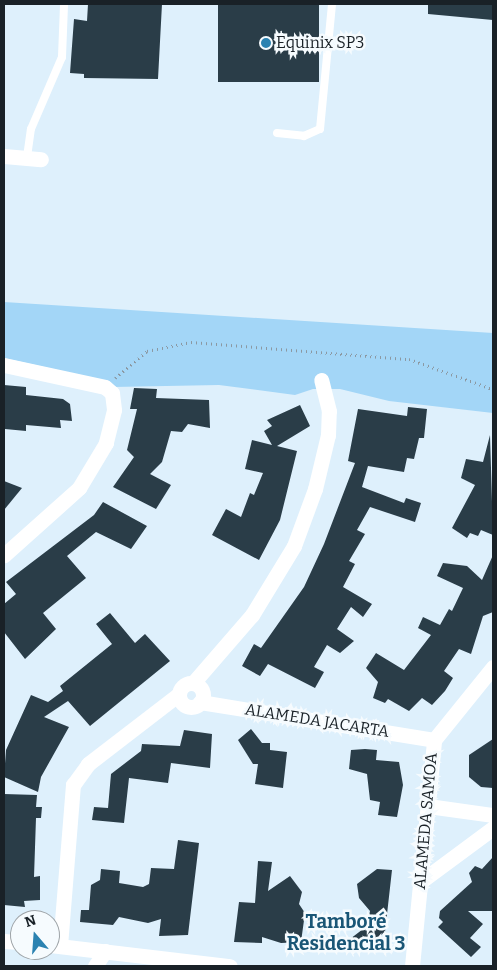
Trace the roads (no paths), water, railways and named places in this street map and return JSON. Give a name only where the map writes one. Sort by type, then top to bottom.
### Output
[{"type":"street","points":[[4,156],[34,158]]},
{"type":"street","points":[[4,365],[105,387],[112,393],[114,410],[96,462],[69,499],[4,555]]},
{"type":"street","points":[[59,910],[73,785],[88,764],[178,694],[185,684],[193,683],[252,615],[294,546],[315,489],[328,436],[329,410],[321,380]]},
{"type":"street","name":"ALAMEDA SAMOA","points":[[412,966],[434,740],[493,667]]},
{"type":"street","points":[[178,694],[186,706],[200,702],[202,691],[193,683]]},
{"type":"street","name":"ALAMEDA JACARTA","points":[[200,702],[434,740]]},
{"type":"street","points":[[428,806],[493,815]]},
{"type":"street","points":[[420,882],[488,831],[466,810]]},
{"type":"street","points":[[60,946],[230,966]]},
{"type":"street","points":[[95,966],[105,951]]},
{"type":"lane","points":[[34,158],[31,129],[62,57],[64,4]]},
{"type":"lane","points":[[277,132],[304,136],[320,129],[332,4]]},
{"type":"place","name":"Equinix SP3","points":[[266,43]]},
{"type":"district","name":"Tamboré Residencial 3","points":[[346,933]]}]
